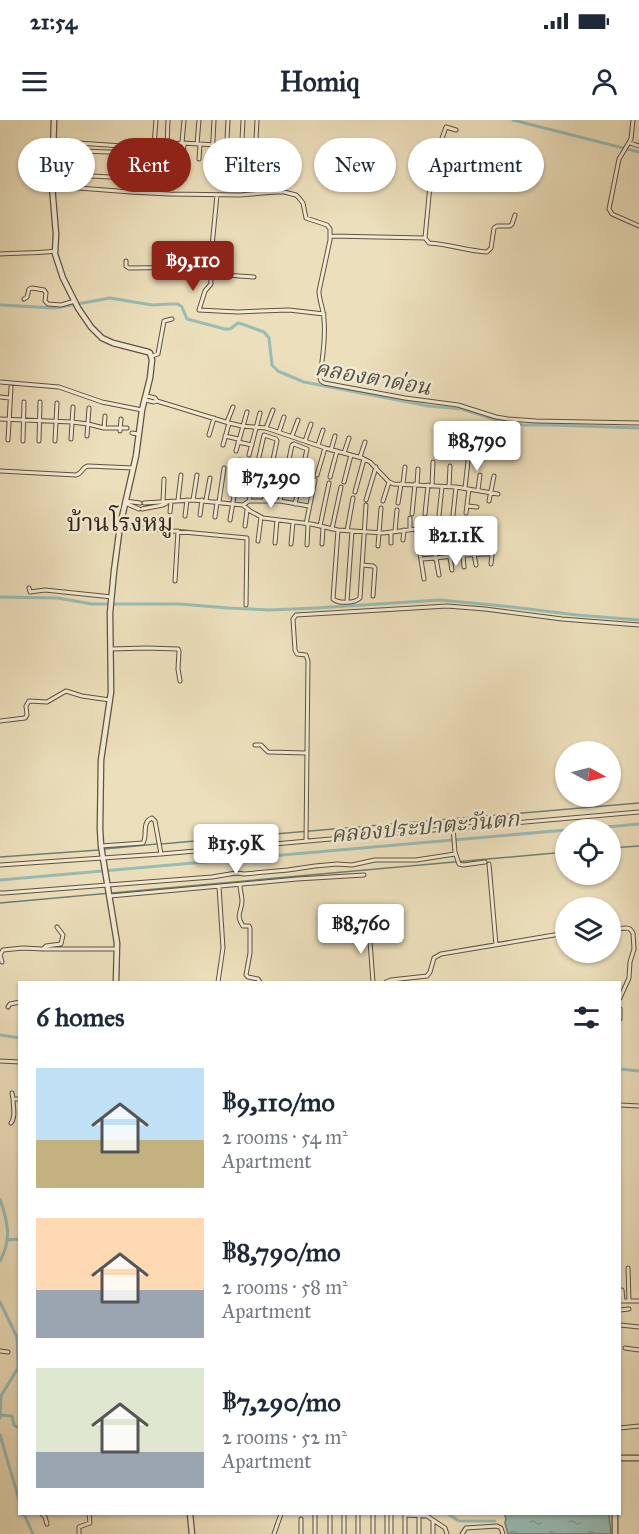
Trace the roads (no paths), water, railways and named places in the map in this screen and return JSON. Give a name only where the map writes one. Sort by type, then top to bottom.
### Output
[{"type":"street","points":[[53,138],[54,120]]},
{"type":"street","points":[[95,144],[152,148],[156,120]]},
{"type":"street","points":[[167,138],[168,120]]},
{"type":"street","points":[[183,138],[184,120]]},
{"type":"street","points":[[199,120],[199,159]]},
{"type":"street","points":[[213,138],[214,120]]},
{"type":"street","points":[[227,138],[228,120]]},
{"type":"street","points":[[242,138],[243,120]]},
{"type":"street","points":[[255,138],[256,120]]},
{"type":"street","points":[[633,120],[630,143],[619,159],[609,212],[639,226]]},
{"type":"street","points":[[456,130],[446,128],[442,135],[438,166],[431,175],[425,238],[429,243],[487,252],[491,248],[494,228],[510,226],[515,214]]},
{"type":"street","points":[[630,143],[638,146]]},
{"type":"street","points":[[191,144],[203,145]]},
{"type":"street","points":[[95,189],[217,195],[274,192],[290,193],[299,198],[303,203],[306,218],[327,225],[331,236],[319,291],[324,314],[325,336],[320,378],[324,383],[458,405],[508,419],[639,423]]},
{"type":"street","points":[[52,192],[56,234],[55,256],[78,309],[102,338],[148,352],[152,356]]},
{"type":"street","points":[[217,195],[210,267],[211,284],[203,295],[200,311],[289,310],[324,314]]},
{"type":"street","points":[[331,236],[425,238]]},
{"type":"street","points":[[0,254],[55,251]]},
{"type":"street","points":[[126,261],[126,266],[129,268],[210,267]]},
{"type":"street","points":[[211,274],[254,277]]},
{"type":"street","points":[[24,299],[29,289],[32,288],[44,290],[46,304],[61,305],[75,302]]},
{"type":"street","points":[[152,356],[158,354],[164,321],[172,319]]},
{"type":"street","points":[[116,981],[118,949],[101,848],[100,762],[110,700],[110,611],[120,526],[150,378],[152,356]]},
{"type":"street","points":[[0,382],[59,387],[102,402],[142,410]]},
{"type":"street","points":[[8,440],[11,387]]},
{"type":"street","points":[[0,397],[10,398]]},
{"type":"street","points":[[146,398],[155,398],[157,401],[228,423],[266,428],[362,458],[376,467],[389,482],[456,487],[498,494]]},
{"type":"street","points":[[23,441],[24,402]]},
{"type":"street","points":[[39,441],[40,402]]},
{"type":"street","points":[[55,441],[57,403]]},
{"type":"street","points":[[71,439],[73,407]]},
{"type":"street","points":[[223,445],[233,407]]},
{"type":"street","points":[[87,436],[89,408]]},
{"type":"street","points":[[266,428],[273,410]]},
{"type":"street","points":[[236,451],[247,412]]},
{"type":"street","points":[[249,455],[260,413]]},
{"type":"street","points":[[104,428],[105,416]]},
{"type":"street","points":[[279,432],[284,417]]},
{"type":"street","points":[[209,435],[214,418]]},
{"type":"street","points":[[0,419],[72,422],[139,432]]},
{"type":"street","points":[[119,429],[121,419]]},
{"type":"street","points":[[292,436],[298,420]]},
{"type":"street","points":[[305,441],[311,424]]},
{"type":"street","points":[[318,445],[323,430]]},
{"type":"street","points":[[249,501],[264,435],[277,441],[264,501]]},
{"type":"street","points":[[225,436],[252,445]]},
{"type":"street","points":[[331,450],[335,436]]},
{"type":"street","points":[[344,453],[349,438]]},
{"type":"street","points":[[355,492],[365,442]]},
{"type":"street","points":[[280,501],[294,444],[308,449],[295,504]]},
{"type":"street","points":[[317,475],[325,448]]},
{"type":"street","points":[[330,477],[337,452]]},
{"type":"street","points":[[466,513],[469,452]]},
{"type":"street","points":[[344,482],[351,455]]},
{"type":"street","points":[[230,520],[240,460]]},
{"type":"street","points":[[424,579],[418,547],[418,530],[422,527],[434,462]]},
{"type":"street","points":[[0,471],[76,475],[88,466],[133,468]]},
{"type":"street","points":[[448,487],[450,466]]},
{"type":"street","points":[[366,500],[376,467]]},
{"type":"street","points":[[398,503],[405,467]]},
{"type":"street","points":[[215,517],[224,468]]},
{"type":"street","points":[[410,529],[418,469]]},
{"type":"street","points":[[177,501],[182,475]]},
{"type":"street","points":[[193,500],[197,475]]},
{"type":"street","points":[[478,490],[480,475]]},
{"type":"street","points":[[489,501],[494,476]]},
{"type":"street","points":[[201,515],[210,478]]},
{"type":"street","points":[[163,503],[164,479]]},
{"type":"street","points":[[307,544],[309,506],[315,480]]},
{"type":"street","points":[[382,501],[389,482]]},
{"type":"street","points":[[322,544],[321,527],[329,483]]},
{"type":"street","points":[[332,530],[341,487]]},
{"type":"street","points":[[439,515],[442,487]]},
{"type":"street","points":[[453,515],[456,487]]},
{"type":"street","points":[[346,531],[353,498]]},
{"type":"street","points":[[125,502],[140,509],[187,500],[243,505],[249,501],[280,501],[309,506]]},
{"type":"street","points":[[185,516],[187,500]]},
{"type":"street","points":[[125,502],[163,503]]},
{"type":"street","points":[[170,502],[170,512]]},
{"type":"street","points":[[243,505],[261,517],[332,530],[364,532],[418,530]]},
{"type":"street","points":[[338,530],[333,599],[337,602],[356,601],[360,598],[366,505]]},
{"type":"street","points":[[467,506],[477,507]]},
{"type":"street","points":[[378,546],[381,508]]},
{"type":"street","points":[[245,526],[247,509]]},
{"type":"street","points":[[390,543],[397,510]]},
{"type":"street","points":[[258,541],[261,517]]},
{"type":"street","points":[[275,543],[277,520]]},
{"type":"street","points":[[291,544],[292,522]]},
{"type":"street","points":[[438,522],[436,558],[439,575]]},
{"type":"street","points":[[120,526],[247,538],[246,605]]},
{"type":"street","points":[[403,540],[404,530]]},
{"type":"street","points":[[175,581],[178,531]]},
{"type":"street","points":[[347,601],[352,531]]},
{"type":"street","points":[[451,535],[452,570]]},
{"type":"street","points":[[464,536],[464,567]]},
{"type":"street","points":[[476,565],[478,537]]},
{"type":"street","points":[[491,564],[493,545]]},
{"type":"street","points":[[421,559],[492,554]]},
{"type":"street","points":[[362,565],[375,568],[373,596]]},
{"type":"street","points":[[29,588],[32,592],[45,590],[112,599]]},
{"type":"street","points":[[306,841],[308,661],[306,656],[297,654],[295,650],[293,619],[296,615],[447,606],[639,625]]},
{"type":"street","points":[[111,650],[178,649],[180,681]]},
{"type":"street","points":[[0,721],[25,718],[29,701],[47,702],[66,691],[110,700]]},
{"type":"street","points":[[255,745],[261,745],[268,752],[306,753]]},
{"type":"street","points":[[0,865],[453,830],[639,812]]},
{"type":"street","points":[[101,848],[143,843],[147,822],[152,818],[155,821],[160,854]]},
{"type":"street","points":[[453,830],[455,853],[461,865],[487,863],[496,945]]},
{"type":"street","points":[[109,892],[236,873],[337,864],[352,866],[375,860],[416,860],[455,853]]},
{"type":"street","points":[[0,893],[109,892],[219,887],[364,874]]},
{"type":"street","points":[[240,885],[242,902],[239,908],[240,921],[243,926],[250,928],[250,953],[246,975],[259,981]]},
{"type":"street","points":[[218,981],[222,948],[219,887]]},
{"type":"street","points":[[368,923],[373,981]]},
{"type":"street","points":[[43,949],[46,946],[61,944],[63,935],[57,927]]},
{"type":"street","points":[[621,928],[630,929],[637,949],[630,962],[629,978],[621,996]]},
{"type":"street","points":[[388,981],[425,977],[430,972],[434,958],[441,954],[555,935]]},
{"type":"street","points":[[2,962],[0,955],[3,950],[22,948],[118,949]]},
{"type":"street","points":[[8,1007],[10,1004],[18,1002]]},
{"type":"street","points":[[0,1062],[18,1062]]},
{"type":"street","points":[[11,1123],[13,1120],[12,1093]]},
{"type":"street","points":[[13,1099],[18,1099]]},
{"type":"street","points":[[621,1105],[639,1106]]},
{"type":"street","points":[[628,1268],[629,1301]]},
{"type":"street","points":[[629,1290],[621,1290],[621,1301],[639,1301]]},
{"type":"street","points":[[621,1310],[629,1309]]},
{"type":"street","points":[[621,1325],[639,1327]]},
{"type":"street","points":[[625,1348],[639,1350]]},
{"type":"street","points":[[0,1351],[8,1352]]},
{"type":"street","points":[[621,1428],[639,1426]]},
{"type":"street","points":[[621,1458],[639,1458]]},
{"type":"street","points":[[43,1515],[47,1524]]},
{"type":"street","points":[[79,1534],[80,1527],[90,1523],[89,1515]]},
{"type":"street","points":[[190,1515],[192,1534]]},
{"type":"street","points":[[274,1534],[281,1515]]},
{"type":"street","points":[[315,1515],[315,1534]]},
{"type":"street","points":[[330,1515],[330,1534]]},
{"type":"street","points":[[344,1515],[344,1534]]},
{"type":"street","points":[[358,1515],[358,1534]]},
{"type":"street","points":[[373,1515],[373,1534]]},
{"type":"street","points":[[389,1515],[389,1534]]},
{"type":"street","points":[[405,1515],[405,1534]]},
{"type":"street","points":[[412,1515],[427,1516],[445,1528],[447,1534]]},
{"type":"street","points":[[615,1515],[615,1534]]},
{"type":"street","points":[[419,1516],[419,1534]]},
{"type":"street","points":[[301,1519],[301,1534]]},
{"type":"street","points":[[433,1521],[433,1534]]},
{"type":"street","points":[[477,1527],[477,1534]]},
{"type":"street","points":[[462,1534],[466,1528],[477,1527],[500,1527],[503,1534]]},
{"type":"street","points":[[491,1527],[491,1534]]},
{"type":"water","points":[[504,1515],[609,1515],[611,1534],[508,1534]]},
{"type":"waterway","points":[[513,120],[639,152]]},
{"type":"waterway","name":"คลองตาด่อน","points":[[0,305],[55,308],[110,298],[152,305],[178,304],[182,307],[187,319],[225,329],[230,329],[238,323],[264,332],[269,338],[272,365],[278,371],[304,382],[429,406],[462,409],[506,423],[639,428]]},
{"type":"waterway","points":[[0,597],[58,598],[92,604],[180,604],[269,610],[440,600],[639,620]]},
{"type":"waterway","points":[[227,838],[639,803]]},
{"type":"waterway","name":"คลองประปาตะวันตก","points":[[621,826],[639,824]]},
{"type":"waterway","name":"คลองประปาตะวันตก","points":[[0,880],[555,831]]},
{"type":"waterway","points":[[200,840],[222,838]]},
{"type":"waterway","points":[[161,844],[195,841]]},
{"type":"waterway","points":[[104,849],[157,844]]},
{"type":"waterway","points":[[621,847],[639,846]]},
{"type":"waterway","points":[[0,857],[99,850]]},
{"type":"waterway","points":[[0,903],[555,853]]},
{"type":"waterway","points":[[0,1035],[18,1038]]},
{"type":"waterway","points":[[621,1069],[639,1071]]},
{"type":"waterway","points":[[0,1199],[8,1230],[4,1253],[0,1261]]},
{"type":"waterway","points":[[8,1240],[18,1239]]},
{"type":"waterway","points":[[0,1302],[17,1337],[18,1368],[1,1396],[0,1418]]},
{"type":"waterway","points":[[0,1415],[12,1416],[14,1425],[18,1427]]},
{"type":"waterway","points":[[0,1435],[18,1496]]},
{"type":"waterway","points":[[24,1515],[33,1534]]},
{"type":"waterway","points":[[450,1515],[459,1521],[495,1521]]},
{"type":"district","name":"บ้านโรงหมู","points":[[120,523]]}]
